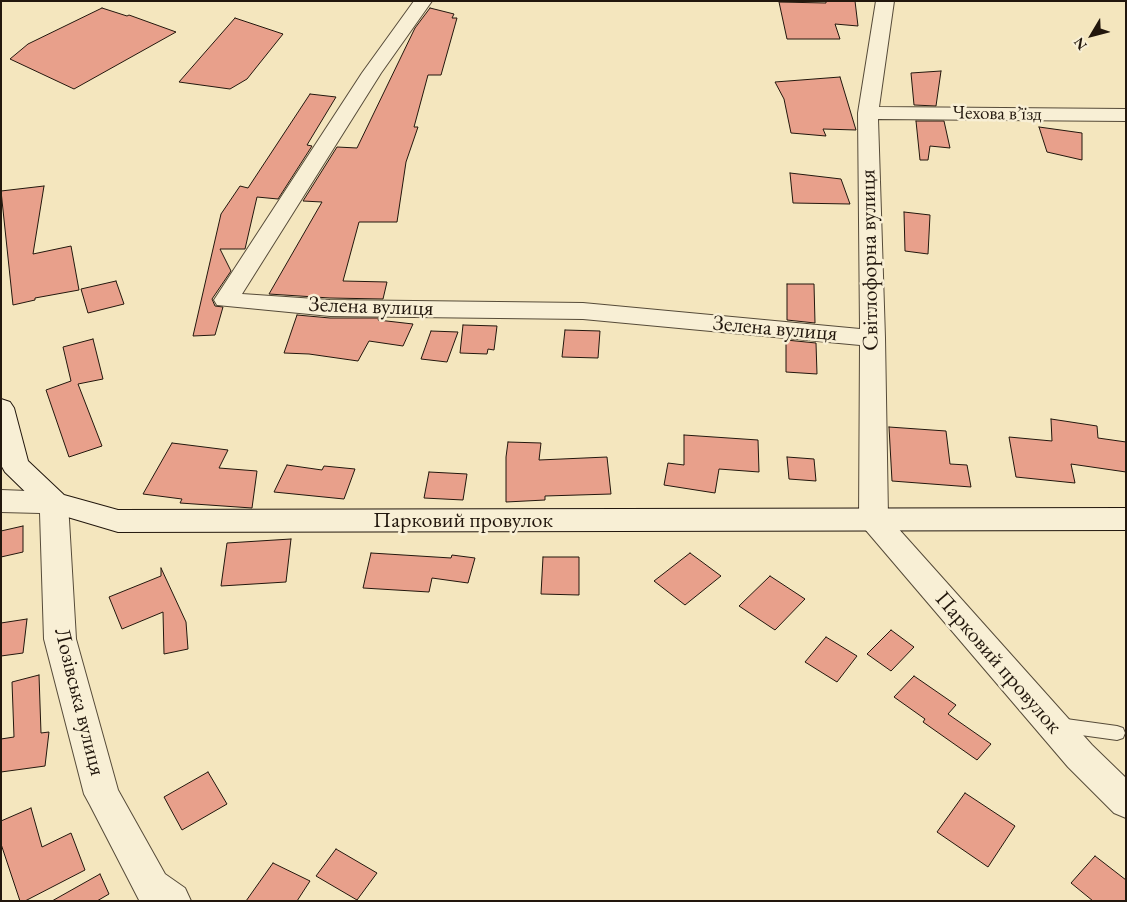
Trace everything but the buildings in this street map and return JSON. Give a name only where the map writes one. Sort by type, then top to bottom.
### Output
[{"type":"street","name":"Зелена вулиця","points":[[423,1],[372,73],[226,300],[330,308],[583,311],[873,338]]},
{"type":"street","name":"Світлофорна вулиця","points":[[874,520],[873,338],[868,113],[885,1]]},
{"type":"street","name":"Чехова в’їзд","points":[[868,113],[1126,115]]},
{"type":"street","points":[[1,408],[15,465],[54,504]]},
{"type":"street","name":"Парковий провулок","points":[[1,501],[54,504],[118,521],[1126,519]]},
{"type":"street","name":"Лозівська вулиця","points":[[54,504],[60,639],[102,794],[152,887],[172,901]]},
{"type":"street","name":"Парковий провулок","points":[[874,520],[1051,724],[1126,802]]},
{"type":"lane","points":[[1051,724],[1117,733]]}]
